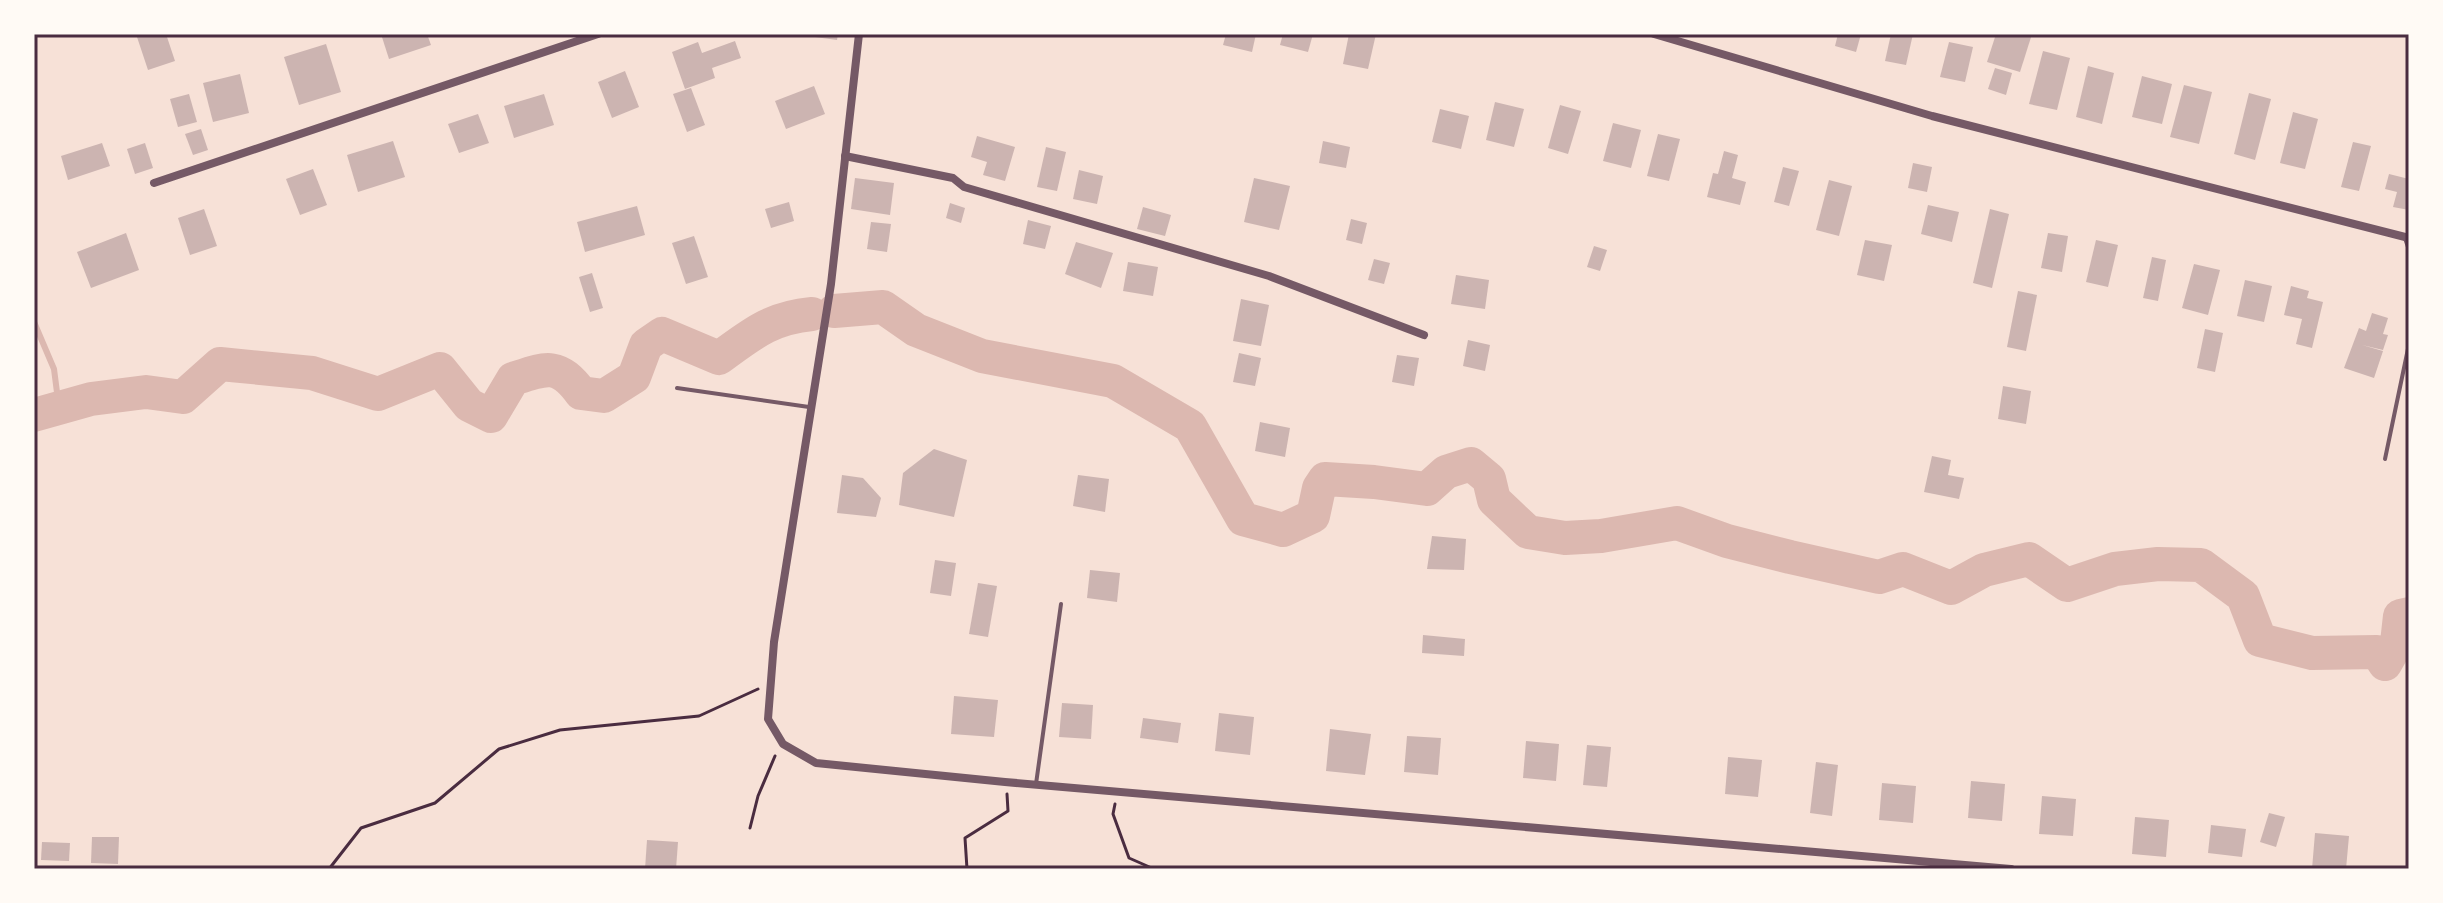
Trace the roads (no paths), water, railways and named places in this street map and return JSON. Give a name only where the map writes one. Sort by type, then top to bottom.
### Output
[{"type":"street","points":[[154,183],[598,34]]},
{"type":"street","points":[[859,34],[831,284],[774,642],[768,719],[783,744],[816,763],[1036,785],[2011,869]]},
{"type":"street","points":[[1654,34],[1932,116],[2407,237]]},
{"type":"street","points":[[845,156],[953,178],[964,187],[1269,276],[1424,335]]},
{"type":"lane","points":[[2407,237],[2409,250]]},
{"type":"lane","points":[[2385,459],[2409,344]]},
{"type":"lane","points":[[677,388],[811,407]]},
{"type":"lane","points":[[1036,785],[1061,604]]},
{"type":"waterway","points":[[834,311],[883,307],[916,330],[982,356],[1113,381],[1190,426],[1243,519],[1283,530],[1313,516],[1319,488],[1325,479],[1427,489],[1446,472],[1471,464],[1489,479],[1494,500],[1528,532],[1565,538],[1601,536],[1677,523],[1727,541],[1879,577],[1903,569],[1951,588],[1984,570],[2029,559],[2067,585],[2115,569],[2158,564],[2201,565],[2243,596],[2260,640],[2312,653],[2377,652],[2385,664],[2397,643],[2400,616],[2409,614]]},
{"type":"waterway","points":[[34,415],[91,399],[146,392],[183,397],[220,364],[312,373],[378,394],[440,369],[469,405],[491,416],[513,379],[524,375],[551,370],[565,376],[581,393],[604,396],[634,377],[646,345],[662,334],[719,358],[773,323],[812,314]]},
{"type":"waterway","points":[[34,322],[54,369],[59,408]]}]
